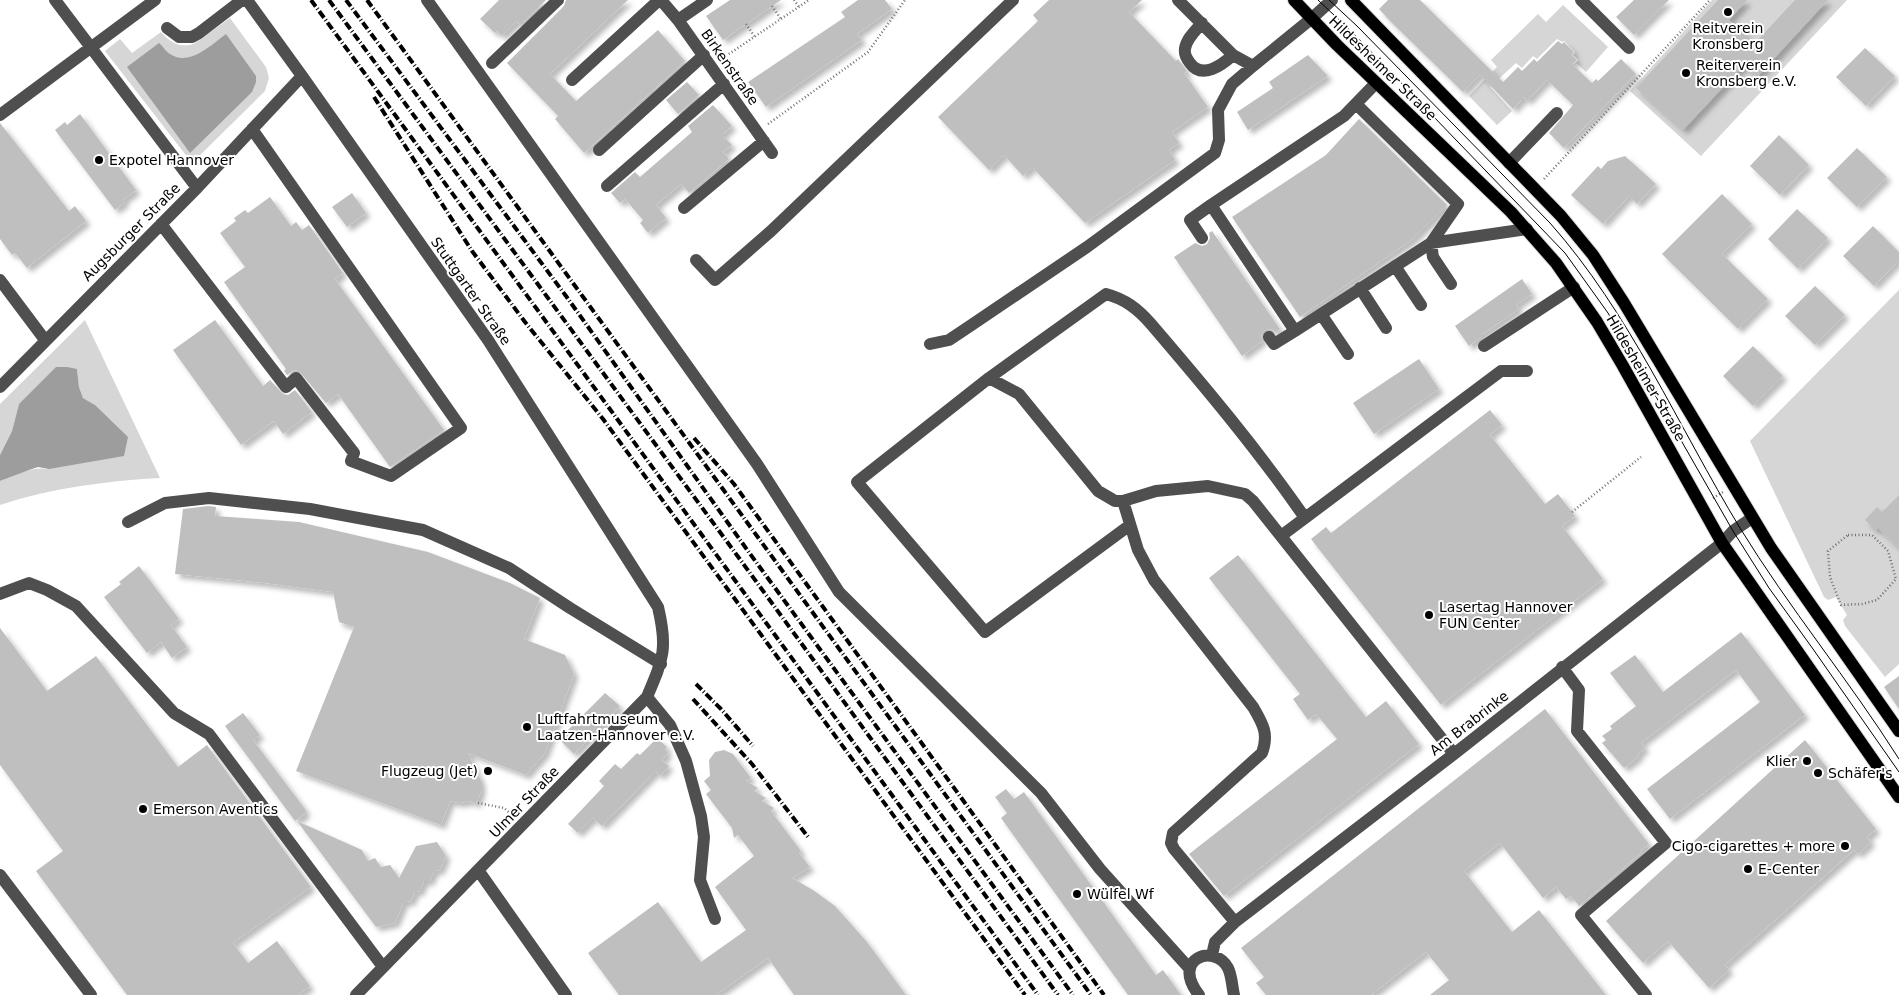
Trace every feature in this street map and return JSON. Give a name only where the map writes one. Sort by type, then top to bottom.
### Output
[{"type":"main road","name":"Hildesheimer Straße","points":[[1294,0],[1376,83],[1527,229],[1556,263],[1574,287],[1618,358],[1722,543],[1899,797]]},
{"type":"main road","name":"Hildesheimer Straße","points":[[1351,0],[1561,216],[1593,256],[1634,319],[1771,548],[1899,731]]},
{"type":"street","points":[[55,0],[196,188]]},
{"type":"street","points":[[0,116],[155,0]]},
{"type":"street","points":[[167,28],[179,37],[192,36],[242,0]]},
{"type":"street","name":"Stuttgarter Straße","points":[[246,0],[302,76],[488,340],[658,607]]},
{"type":"street","points":[[427,0],[757,464],[839,592],[1041,793],[1100,869],[1189,968]]},
{"type":"street","points":[[492,63],[558,0]]},
{"type":"street","points":[[572,80],[660,0]]},
{"type":"street","name":"Birkenstraße","points":[[660,0],[678,20],[704,55],[772,153]]},
{"type":"street","points":[[678,20],[706,0]]},
{"type":"street","points":[[696,260],[715,280],[771,231],[1014,0]]},
{"type":"street","points":[[1178,0],[1233,55],[1254,66]]},
{"type":"street","name":"Hildesheimer Straße","points":[[1311,19],[1332,0]]},
{"type":"street","points":[[1581,0],[1629,48]]},
{"type":"street","points":[[930,344],[949,340],[1087,247],[1215,153],[1218,140],[1218,110],[1232,84],[1311,19]]},
{"type":"street","points":[[1202,23],[1189,39],[1185,48],[1185,55],[1191,65],[1199,70],[1208,71],[1218,68],[1233,55]]},
{"type":"street","points":[[599,150],[704,55]]},
{"type":"street","name":"Augsburger Straße","points":[[0,387],[196,188],[302,76]]},
{"type":"street","points":[[1202,238],[1190,220],[1344,116],[1376,83]]},
{"type":"street","points":[[607,186],[724,84]]},
{"type":"street","points":[[1269,337],[1274,344],[1430,243],[1458,204],[1356,104]]},
{"type":"street","points":[[1509,163],[1556,113]]},
{"type":"street","points":[[160,224],[286,387],[296,378],[354,453],[351,461],[391,476],[461,428],[252,129]]},
{"type":"street","points":[[684,208],[760,136]]},
{"type":"street","points":[[1211,205],[1295,330]]},
{"type":"street","points":[[1430,243],[1527,229]]},
{"type":"street","points":[[1430,243],[1432,256],[1451,284]]},
{"type":"street","points":[[1395,266],[1421,305]]},
{"type":"street","points":[[0,280],[45,340]]},
{"type":"street","points":[[1484,346],[1574,287]]},
{"type":"street","points":[[1360,288],[1386,328]]},
{"type":"street","points":[[1130,525],[984,632],[857,482],[989,378],[1106,294],[1120,297],[1139,310],[1273,471],[1305,518]]},
{"type":"street","points":[[1321,314],[1348,354]]},
{"type":"street","points":[[1282,536],[1501,371],[1528,371]]},
{"type":"street","points":[[989,378],[1019,394],[1098,491],[1115,501],[1123,501],[1156,492],[1208,486],[1244,494],[1253,501],[1454,754]]},
{"type":"street","points":[[128,522],[164,503],[209,498],[310,509],[423,530],[509,568],[661,664]]},
{"type":"street","points":[[1123,501],[1138,550],[1154,580],[1253,707],[1267,735],[1262,753],[1173,833],[1171,843],[1235,922]]},
{"type":"street","name":"Am Brabrinke","points":[[1212,956],[1214,942],[1235,922],[1454,754],[1722,543],[1733,531],[1752,518]]},
{"type":"street","points":[[0,594],[29,583],[47,590],[76,606],[174,713],[209,734],[383,967]]},
{"type":"street","name":"Ulmer Straße","points":[[356,995],[647,697],[661,664],[664,632],[658,607]]},
{"type":"street","points":[[1562,668],[1579,690],[1578,731],[1666,844],[1581,915],[1646,995]]},
{"type":"street","points":[[647,697],[670,725],[686,761],[701,816],[704,836],[700,880],[715,919]]},
{"type":"street","points":[[478,870],[566,995]]},
{"type":"street","points":[[0,875],[91,995]]},
{"type":"street","points":[[1198,995],[1188,977],[1189,968],[1198,958],[1212,956],[1220,958],[1228,968],[1234,995]]},
{"type":"path","points":[[794,0],[799,7]]},
{"type":"path","points":[[711,66],[809,0]]},
{"type":"path","points":[[760,136],[868,52],[905,0]]},
{"type":"path","points":[[1535,189],[1710,0]]},
{"type":"path","points":[[772,6],[780,19]]},
{"type":"path","points":[[746,24],[755,37]]},
{"type":"path","points":[[1572,512],[1641,457]]},
{"type":"path","points":[[1700,506],[1733,486]]},
{"type":"path","points":[[1848,535],[1872,535],[1888,551],[1896,579],[1877,600],[1862,604],[1841,605],[1830,577],[1828,551],[1848,535]]},
{"type":"path","points":[[478,803],[504,808],[522,825]]},
{"type":"shaded area","points":[[1712,0],[1847,0],[1701,156],[1630,91]]},
{"type":"shaded area","points":[[1563,5],[1608,47],[1586,72],[1576,63],[1578,60],[1574,55],[1575,52],[1564,41],[1562,42],[1557,39],[1537,59],[1533,56],[1522,68],[1516,63],[1490,87],[1512,111],[1497,125],[1469,96],[1497,67],[1491,60],[1538,14],[1546,22]]},
{"type":"shaded area","points":[[230,18],[266,67],[269,78],[265,91],[192,163],[105,51],[120,39],[132,53],[161,32],[176,44],[194,44]]},
{"type":"shaded area","points":[[226,34],[256,76],[256,82],[252,92],[190,153],[127,67],[159,43],[170,54],[185,58],[207,49]]},
{"type":"shaded area","points":[[1899,290],[1899,664],[1885,677],[1845,626],[1843,620],[1847,615],[1836,597],[1828,600],[1824,597],[1750,441]]},
{"type":"shaded area","points":[[85,320],[160,478],[79,486],[39,494],[0,505],[0,481],[30,470],[49,469],[95,405],[83,398],[79,387],[77,369],[19,404],[12,431],[0,455],[0,404]]},
{"type":"shaded area","points":[[56,367],[77,369],[79,387],[83,398],[95,405],[128,437],[124,456],[49,469],[38,467],[0,481],[0,455],[12,431],[19,404]]},
{"type":"building","points":[[499,0],[546,0],[520,25],[517,21],[502,36],[497,31],[495,33],[480,19]]},
{"type":"building","points":[[566,0],[628,0],[550,74],[576,101],[658,30],[685,61],[584,153],[555,119],[558,116],[507,63],[564,6]]},
{"type":"building","points":[[730,0],[781,0],[723,40],[706,16]]},
{"type":"building","points":[[858,0],[885,0],[892,9],[857,34],[862,40],[766,107],[748,82],[845,17],[841,12]]},
{"type":"building","points":[[1049,0],[1142,0],[1129,12],[1176,61],[1178,59],[1187,71],[1184,73],[1208,107],[1172,132],[1179,143],[1169,150],[1175,160],[1085,223],[1032,167],[1023,176],[1004,155],[989,170],[938,117],[1038,21],[1033,15]]},
{"type":"building","points":[[1388,0],[1420,0],[1503,82],[1518,67],[1522,71],[1534,59],[1537,62],[1558,41],[1562,44],[1564,42],[1574,52],[1571,55],[1577,60],[1572,64],[1592,83],[1596,79],[1598,81],[1621,59],[1636,74],[1564,148],[1549,133],[1573,105],[1547,80],[1527,101],[1524,97],[1513,109],[1480,75],[1463,92],[1379,9]]},
{"type":"building","points":[[1634,0],[1669,0],[1634,35],[1616,17]]},
{"type":"building","name":"Reiterverein Kronsberg e.V.","points":[[1718,0],[1747,0],[1729,20],[1755,43],[1795,0],[1828,0],[1757,77],[1744,65],[1683,130],[1636,88]]},
{"type":"building","points":[[1865,48],[1895,76],[1866,106],[1836,77]]},
{"type":"building","points":[[1308,55],[1328,76],[1248,130],[1237,112],[1273,88],[1269,82]]},
{"type":"building","points":[[687,82],[699,95],[678,114],[666,100]]},
{"type":"building","points":[[713,105],[732,126],[722,135],[732,145],[723,152],[729,159],[689,193],[681,184],[656,205],[666,218],[648,233],[640,223],[643,220],[625,199],[620,203],[611,193],[635,172],[640,177],[692,132],[688,126]]},
{"type":"building","points":[[80,114],[136,190],[123,200],[125,202],[115,210],[55,130],[65,122],[67,125]]},
{"type":"building","points":[[1359,119],[1447,205],[1413,239],[1300,317],[1232,217],[1326,155]]},
{"type":"building","points":[[0,123],[69,211],[75,206],[86,221],[27,268],[15,253],[12,255],[0,239]]},
{"type":"building","points":[[1779,135],[1809,165],[1780,195],[1750,166]]},
{"type":"building","points":[[1857,148],[1887,177],[1857,207],[1827,178]]},
{"type":"building","points":[[1625,156],[1656,184],[1637,204],[1629,196],[1603,224],[1571,195],[1598,166],[1601,169],[1608,161]]},
{"type":"building","points":[[352,193],[366,213],[347,227],[332,207]]},
{"type":"building","points":[[1722,194],[1752,224],[1722,254],[1768,299],[1738,329],[1662,254]]},
{"type":"building","points":[[270,197],[291,226],[296,222],[302,230],[309,225],[343,273],[335,279],[444,430],[390,467],[338,394],[326,403],[299,371],[294,370],[287,375],[284,371],[286,369],[224,282],[245,267],[220,233],[236,221],[234,218],[245,210],[248,213]]},
{"type":"building","points":[[1797,209],[1828,238],[1798,269],[1768,239]]},
{"type":"building","points":[[1873,226],[1899,252],[1899,260],[1874,286],[1843,256]]},
{"type":"building","points":[[1212,231],[1280,329],[1276,332],[1272,329],[1265,330],[1261,334],[1262,341],[1242,356],[1174,257],[1195,243],[1202,246],[1207,244],[1210,238],[1209,233]]},
{"type":"building","points":[[1522,279],[1532,294],[1516,305],[1519,309],[1481,335],[1469,346],[1455,326]]},
{"type":"building","points":[[1815,286],[1845,315],[1815,345],[1785,316]]},
{"type":"building","points":[[215,320],[263,386],[270,380],[283,394],[288,395],[295,390],[312,412],[283,434],[274,421],[241,445],[173,350]]},
{"type":"building","points":[[1753,346],[1783,376],[1753,406],[1723,376]]},
{"type":"building","points":[[1419,359],[1439,389],[1374,434],[1353,403]]},
{"type":"building","points":[[1490,410],[1502,425],[1490,435],[1545,504],[1558,494],[1575,516],[1562,526],[1603,579],[1441,705],[1311,539],[1326,527],[1331,533]]},
{"type":"building","points":[[1899,495],[1899,548],[1878,528],[1876,530],[1865,520],[1877,507],[1882,512]]},
{"type":"building","points":[[216,507],[215,516],[299,522],[428,552],[510,583],[540,598],[524,639],[565,655],[574,674],[545,753],[526,775],[468,753],[481,781],[481,791],[476,804],[471,801],[459,803],[450,801],[441,825],[296,771],[354,627],[339,622],[333,592],[175,574],[183,509]]},
{"type":"building","points":[[1238,555],[1366,717],[1386,701],[1419,744],[1224,896],[1189,854],[1337,739],[1316,714],[1308,720],[1293,699],[1300,694],[1209,578]]},
{"type":"building","points":[[139,566],[179,619],[171,625],[187,647],[172,658],[161,642],[147,653],[104,597],[121,584],[119,582]]},
{"type":"building","name":"Emerson Aventics","points":[[0,628],[47,691],[96,656],[178,767],[207,745],[311,887],[233,943],[248,963],[277,941],[310,986],[298,995],[127,995],[36,871],[63,851],[0,765]]},
{"type":"building","points":[[1741,632],[1805,715],[1670,819],[1647,789],[1760,702],[1736,670],[1641,743],[1645,748],[1638,754],[1639,756],[1624,768],[1602,743],[1606,740],[1602,736],[1612,729],[1610,726],[1636,706],[1610,673],[1635,655],[1663,692]]},
{"type":"building","points":[[1899,676],[1899,709],[1884,687]]},
{"type":"building","points":[[605,693],[620,706],[574,754],[559,739]]},
{"type":"building","points":[[1545,709],[1649,844],[1579,906],[1571,896],[1566,899],[1556,887],[1543,898],[1500,843],[1464,871],[1512,932],[1539,910],[1606,995],[1430,995],[1449,980],[1426,952],[1371,995],[1266,995],[1256,983],[1264,977],[1241,948]]},
{"type":"building","points":[[243,713],[260,735],[253,740],[305,809],[305,814],[295,821],[225,726]]},
{"type":"building","points":[[657,738],[667,747],[665,750],[668,753],[662,760],[669,766],[660,776],[656,771],[602,826],[593,818],[578,833],[568,824],[604,786],[599,781],[615,764],[621,769],[637,753],[640,755]]},
{"type":"building","name":"E-Center","points":[[1805,740],[1876,829],[1867,837],[1871,842],[1858,854],[1854,850],[1725,965],[1729,970],[1709,988],[1668,941],[1643,963],[1606,921]]},
{"type":"building","points":[[724,750],[733,754],[751,778],[746,781],[758,788],[754,791],[766,798],[762,801],[774,808],[771,811],[801,851],[799,853],[810,867],[792,878],[835,906],[867,942],[906,995],[794,995],[768,958],[716,995],[619,995],[588,953],[658,902],[701,962],[746,930],[715,887],[754,856],[738,835],[734,838],[732,828],[706,794],[711,790],[704,781],[710,776],[709,760],[715,752]]},
{"type":"building","name":"Wülfel Wf","points":[[1006,789],[1014,799],[1024,792],[1156,975],[1163,970],[1181,995],[1128,995],[1001,818],[1007,813],[995,797]]},
{"type":"building","points":[[297,821],[362,850],[368,861],[375,858],[381,867],[390,865],[399,878],[416,846],[437,842],[446,856],[440,870],[434,871],[430,881],[424,881],[420,891],[415,892],[411,901],[404,902],[395,923],[376,927]]},
{"type":"tram line","points":[[1318,0],[1352,32],[1565,253],[1608,313],[1733,531],[1769,588],[1899,772]]},
{"type":"tram line","points":[[1329,0],[1357,26],[1550,223],[1579,258],[1629,332],[1717,489],[1759,558],[1899,759]]},
{"type":"railway","points":[[311,0],[1038,995]]},
{"type":"railway","points":[[329,0],[1058,995]]},
{"type":"railway","points":[[346,0],[566,296],[748,551],[1073,995]]},
{"type":"railway","points":[[367,0],[1091,995]]},
{"type":"railway","points":[[374,97],[472,251],[525,322],[603,419],[1025,995]]},
{"type":"railway","points":[[694,438],[734,484],[1104,995]]},
{"type":"railway","points":[[696,684],[753,746]]},
{"type":"railway","points":[[693,699],[752,764],[808,837]]},
{"type":"place","name":"Reitverein Kronsberg","points":[[1728,12]]},
{"type":"place","name":"Reiterverein Kronsberg e.V.","points":[[1686,73]]},
{"type":"place","name":"Expotel Hannover","points":[[99,160]]},
{"type":"place","name":"Lasertag Hannover FUN Center","points":[[1429,615]]},
{"type":"place","name":"Luftfahrtmuseum Laatzen-Hannover e.V.","points":[[527,727]]},
{"type":"place","name":"Klier","points":[[1807,761]]},
{"type":"place","name":"Flugzeug (Jet)","points":[[488,771]]},
{"type":"place","name":"Schäfer's","points":[[1818,773]]},
{"type":"place","name":"Emerson Aventics","points":[[143,809]]},
{"type":"place","name":"Cigo-cigarettes + more","points":[[1845,846]]},
{"type":"place","name":"E-Center","points":[[1748,869]]},
{"type":"place","name":"Wülfel Wf","points":[[1077,894]]}]
